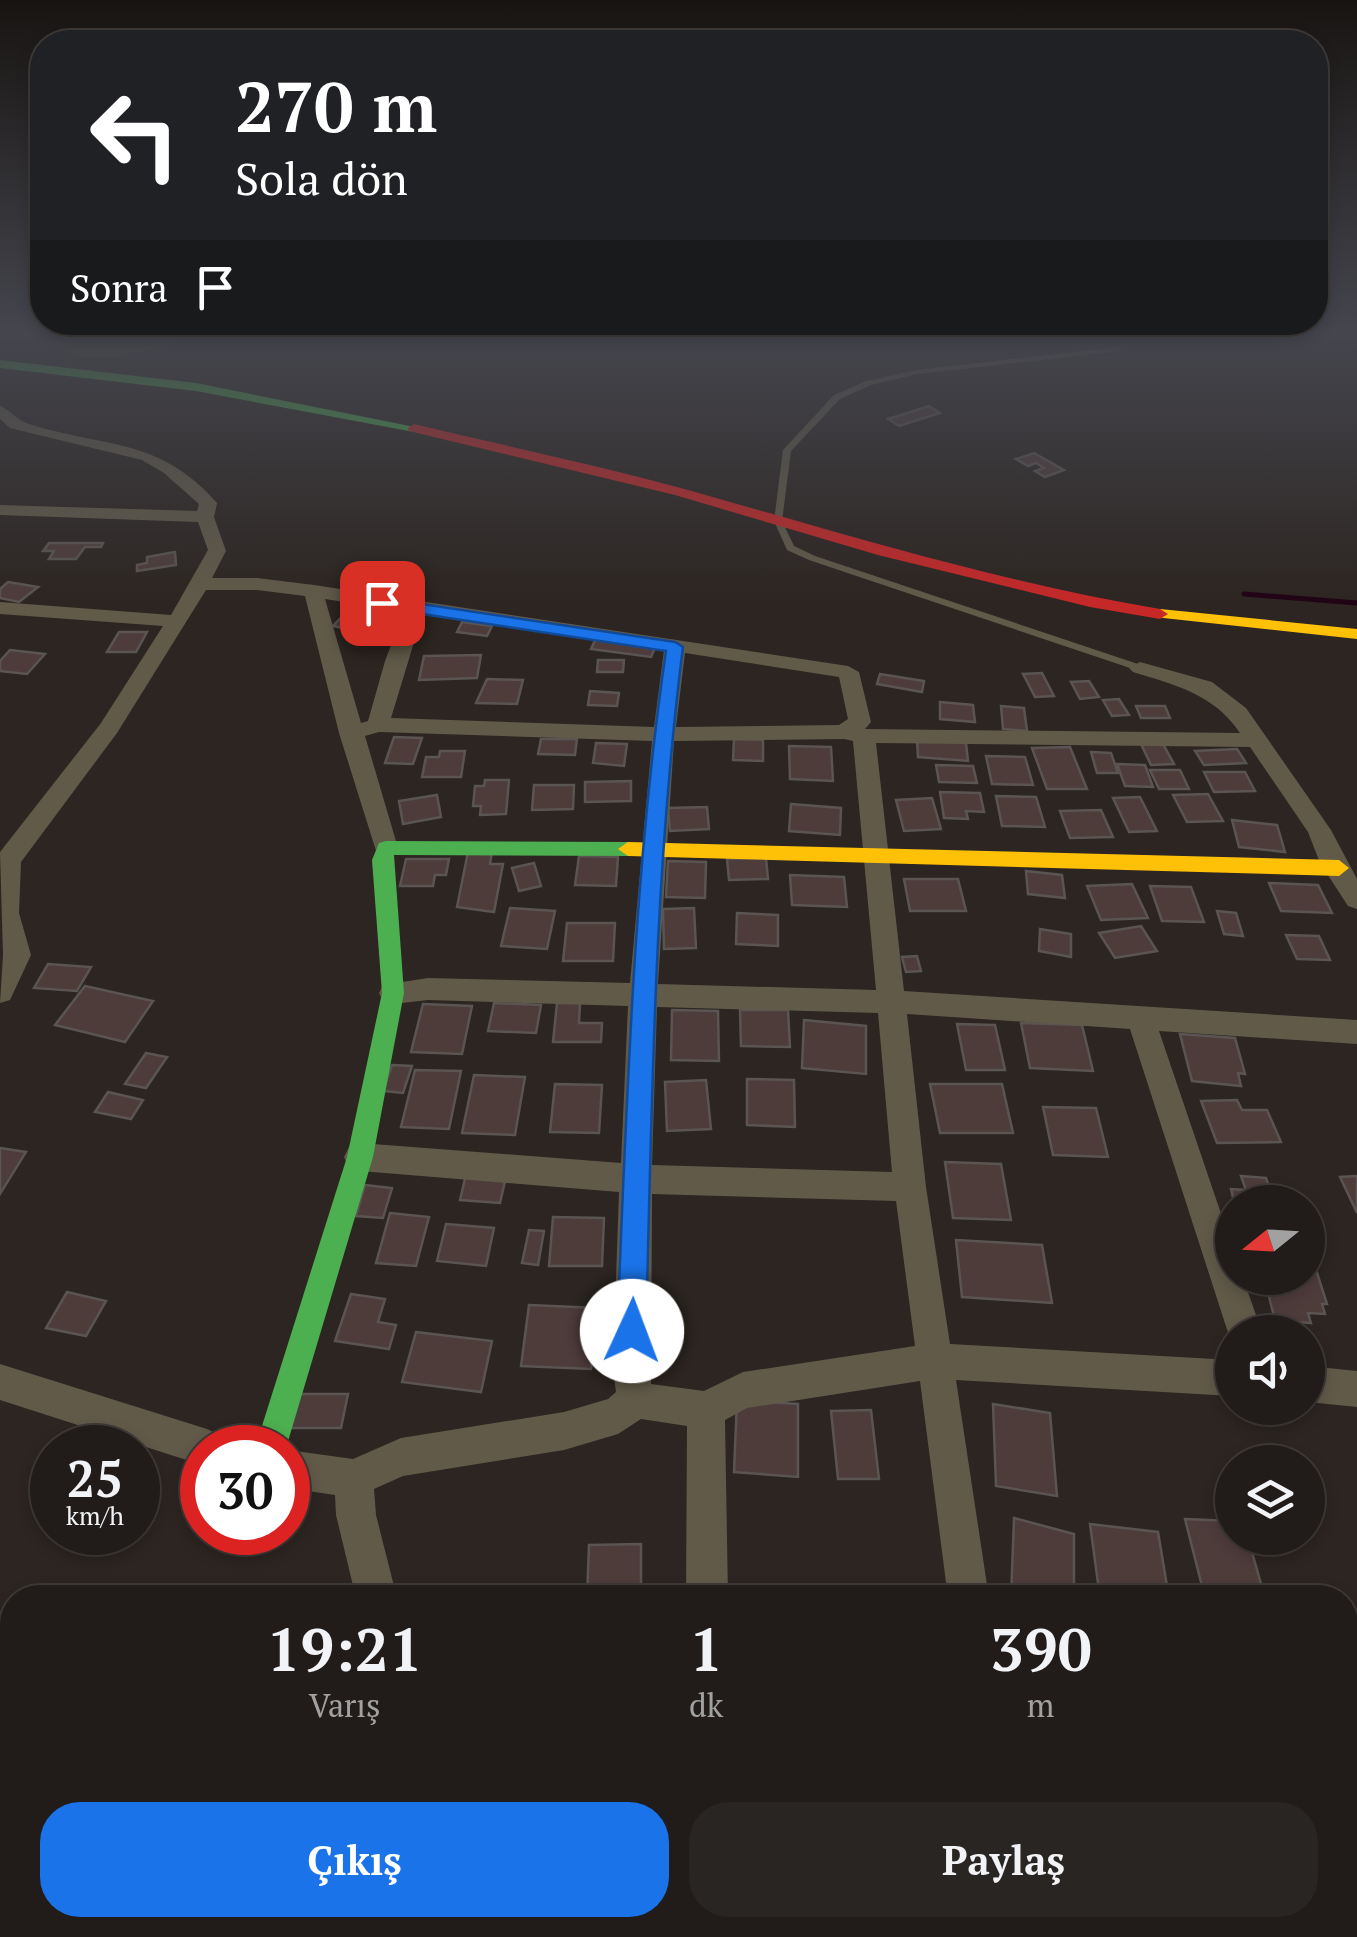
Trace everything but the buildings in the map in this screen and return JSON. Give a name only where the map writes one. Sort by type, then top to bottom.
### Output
[{"type":"street","points":[[0,992],[17,955],[6,913],[8,860],[109,728],[217,551],[205,517],[208,504],[148,456],[15,423]]},
{"type":"street","points":[[381,423],[549,457],[896,556],[1090,602],[1192,618],[1357,634]]},
{"type":"street","points":[[0,510],[205,517]]},
{"type":"street","points":[[200,584],[258,584],[314,591],[415,610],[848,672],[860,722],[854,734],[876,855],[910,1187],[967,1585]]},
{"type":"street","points":[[277,1425],[360,1156],[393,993],[382,860],[386,848],[374,793],[324,650],[314,591]]},
{"type":"street","points":[[0,608],[177,621]]},
{"type":"street","points":[[378,725],[395,662],[415,610]]},
{"type":"street","points":[[635,1400],[630,1369],[643,993],[662,734],[675,647]]},
{"type":"street","points":[[1140,668],[1204,688],[1238,713],[1319,830],[1333,863],[1357,899]]},
{"type":"street","points":[[350,733],[378,725],[662,734],[1254,740]]},
{"type":"street","points":[[386,848],[652,849],[1339,868]]},
{"type":"street","points":[[393,993],[428,988],[893,1002],[1357,1032]]},
{"type":"street","points":[[1140,1017],[1238,1315]]},
{"type":"street","points":[[360,1156],[636,1179],[910,1187]]},
{"type":"street","points":[[310,1472],[354,1478],[401,1458],[564,1432],[618,1415],[635,1400],[706,1410],[743,1390],[936,1361],[1215,1377]]},
{"type":"street","points":[[0,1382],[180,1440]]},
{"type":"street","points":[[1325,1386],[1357,1389]]},
{"type":"street","points":[[706,1410],[707,1585]]},
{"type":"street","points":[[354,1478],[356,1515],[374,1585]]},
{"type":"lane","points":[[812,423],[787,450],[778,521],[790,548],[1140,668]]},
{"type":"waterway","points":[[1244,594],[1357,603]]},
{"type":"traffic: fast","points":[[390,423],[414,428]]},
{"type":"traffic: fast","points":[[277,1425],[360,1157],[393,993],[382,860],[386,848],[628,849]]},
{"type":"traffic: slow","points":[[1160,614],[1357,634]]},
{"type":"traffic: slow","points":[[628,849],[1339,868]]},
{"type":"traffic: jam","points":[[414,428],[679,492],[883,552],[1090,602],[1160,614]]},
{"type":"route","points":[[382,603],[675,647],[658,772],[645,957],[632,1331]]}]
